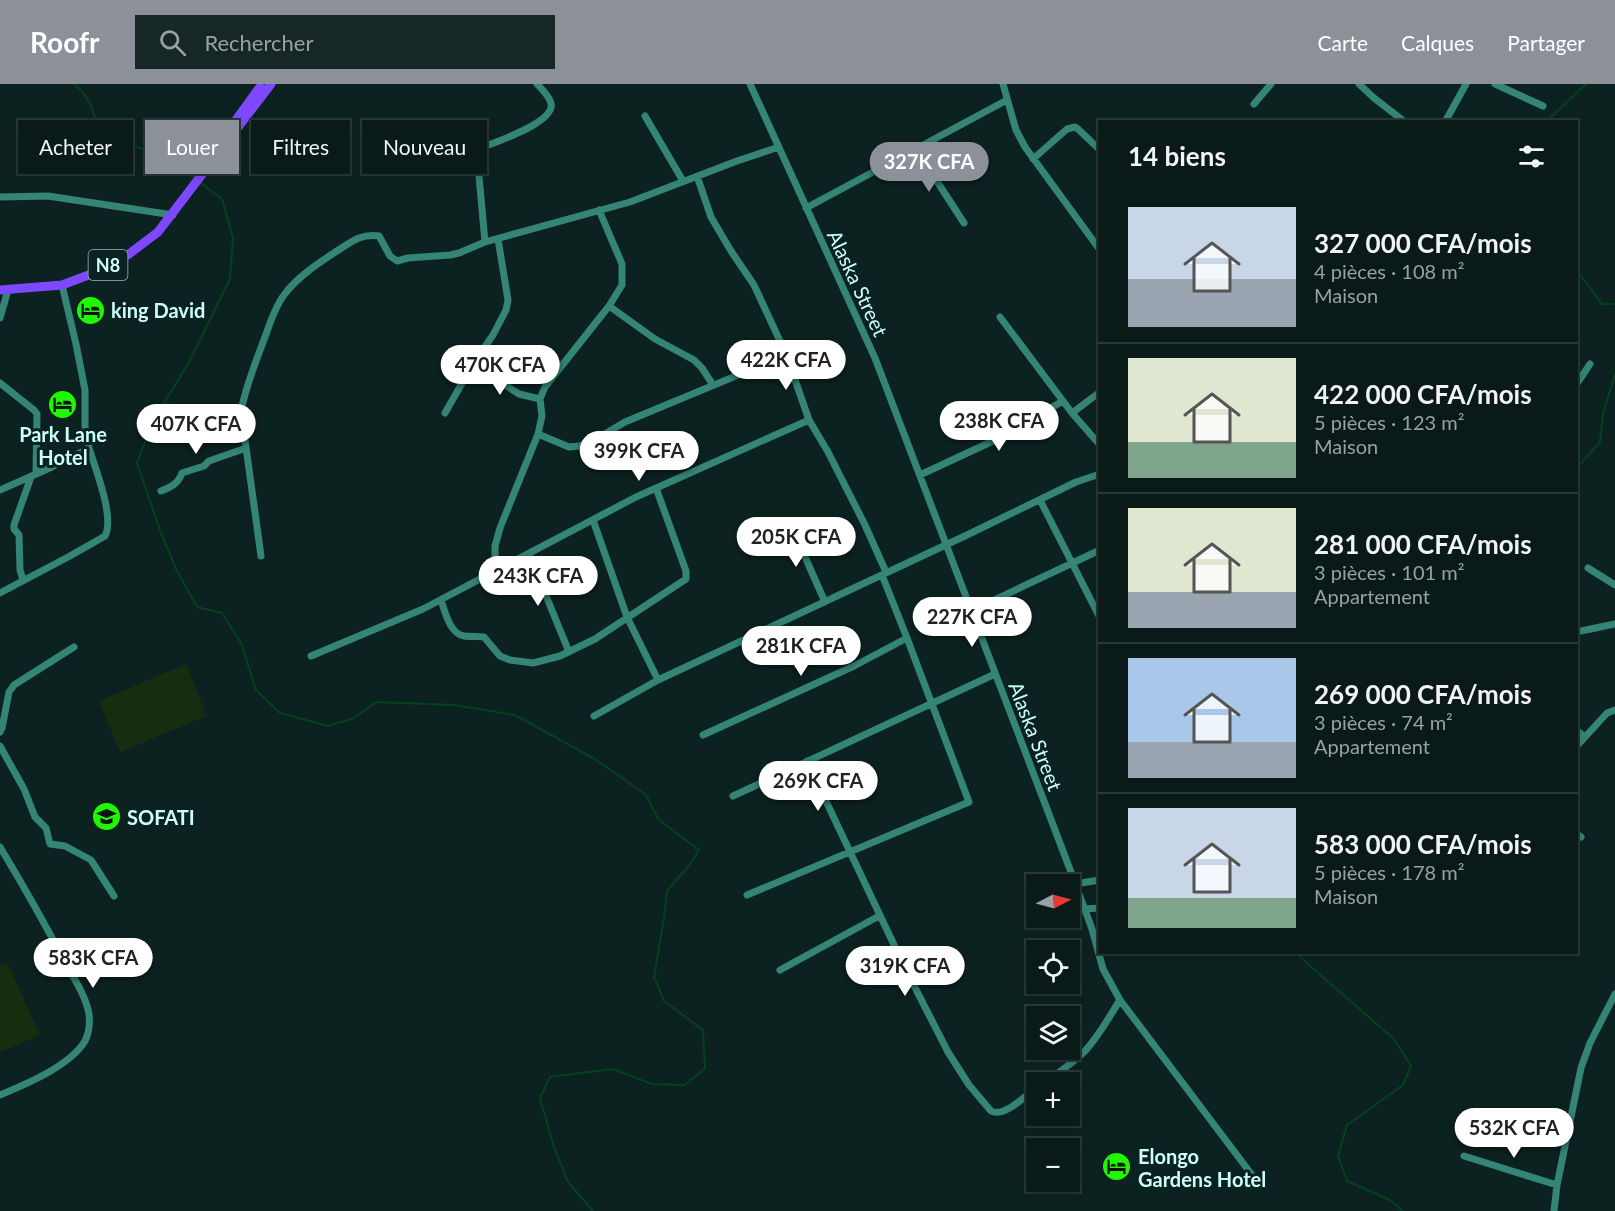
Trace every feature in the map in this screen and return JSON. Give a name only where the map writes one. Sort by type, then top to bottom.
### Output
[{"type":"highway","name":"N8","points":[[236,120],[263,84]]},
{"type":"highway","name":"N8","points":[[239,128],[271,84]]},
{"type":"highway","name":"N8","points":[[4,290],[62,285],[94,273],[129,254],[158,232],[173,215],[201,174]]},
{"type":"street","points":[[485,242],[477,154],[479,149],[536,124],[550,113],[549,98],[537,84]]},
{"type":"street","name":"Alaska Street","points":[[750,84],[875,358],[1071,874]]},
{"type":"street","points":[[1003,84],[1016,130],[1025,147],[1098,247]]},
{"type":"street","points":[[1254,104],[1271,84]]},
{"type":"street","points":[[1359,84],[1403,120]]},
{"type":"street","points":[[1445,120],[1466,84]]},
{"type":"street","points":[[1494,84],[1543,106]]},
{"type":"street","points":[[806,208],[1007,100]]},
{"type":"street","points":[[645,116],[683,181]]},
{"type":"street","points":[[1033,159],[1071,128],[1078,129],[1098,148]]},
{"type":"street","points":[[261,556],[241,411],[253,369],[273,316],[285,294],[312,267],[359,237],[371,234],[379,236],[390,256],[397,261],[450,255],[485,242],[630,202],[779,147]]},
{"type":"street","points":[[916,149],[964,223]]},
{"type":"street","points":[[697,176],[711,216],[754,285],[786,354],[809,420],[865,525],[969,802],[747,896]]},
{"type":"street","points":[[0,197],[48,196],[173,215]]},
{"type":"street","points":[[495,571],[495,546],[538,434],[542,416],[540,399],[545,387],[609,306],[622,285],[622,264],[599,210]]},
{"type":"street","points":[[445,413],[506,310],[508,300],[498,239]]},
{"type":"street","points":[[0,592],[105,536],[108,531],[103,490],[89,448],[85,427],[85,390],[62,285]]},
{"type":"street","points":[[0,318],[4,290]]},
{"type":"street","points":[[609,306],[655,339],[694,360],[713,386]]},
{"type":"street","points":[[1000,316],[1072,413],[1098,443]]},
{"type":"street","points":[[538,434],[569,447],[579,446],[593,441],[625,422],[786,354]]},
{"type":"street","points":[[473,364],[519,394],[540,399]]},
{"type":"street","points":[[1578,383],[1590,364]]},
{"type":"street","points":[[0,383],[37,414],[33,475],[14,525],[19,535],[20,570],[23,580]]},
{"type":"street","points":[[1072,413],[1098,394]]},
{"type":"street","points":[[920,475],[993,441],[1064,401]]},
{"type":"street","points":[[311,656],[441,600],[636,497],[809,420]]},
{"type":"street","points":[[0,490],[89,448]]},
{"type":"street","points":[[161,491],[180,480],[182,473],[204,466],[209,460],[246,448]]},
{"type":"street","points":[[594,716],[658,680],[1076,482],[1098,475]]},
{"type":"street","points":[[441,600],[449,623],[458,634],[484,637],[500,656],[510,660],[533,663],[560,656],[595,639],[686,579],[687,575],[656,488]]},
{"type":"street","points":[[1040,500],[1098,614]]},
{"type":"street","points":[[593,520],[627,617],[658,680]]},
{"type":"street","points":[[789,523],[825,602]]},
{"type":"street","points":[[971,611],[1098,551]]},
{"type":"street","points":[[529,554],[569,652]]},
{"type":"street","points":[[1588,568],[1615,585]]},
{"type":"street","points":[[1578,632],[1615,624]]},
{"type":"street","points":[[703,735],[854,666],[908,638]]},
{"type":"street","points":[[0,732],[9,692],[14,686],[21,679],[74,647]]},
{"type":"street","points":[[733,796],[995,674]]},
{"type":"street","points":[[1578,745],[1607,713],[1615,710]]},
{"type":"street","points":[[1578,731],[1586,737]]},
{"type":"street","points":[[0,746],[24,789],[34,817],[46,828],[50,844],[65,846],[91,860],[114,896]]},
{"type":"street","points":[[807,761],[879,916],[948,1052],[969,1085],[995,1113],[1001,1113],[1026,1095]]},
{"type":"street","points":[[0,847],[39,913],[83,997],[89,1013],[90,1025],[85,1040],[63,1062],[36,1080],[0,1095]]},
{"type":"street","points":[[1080,883],[1098,880]]},
{"type":"street","name":"Alaska Street","points":[[1080,898],[1098,953]]},
{"type":"street","points":[[1084,909],[1098,908]]},
{"type":"street","points":[[780,970],[879,916]]},
{"type":"street","name":"Alaska Street","points":[[1098,954],[1103,969],[1120,1000],[1252,1175]]},
{"type":"street","points":[[1554,1211],[1557,1185],[1581,1068],[1590,1043],[1615,994]]},
{"type":"street","points":[[1060,1072],[1086,1050],[1120,1000]]},
{"type":"street","points":[[1464,1156],[1557,1185]]},
{"type":"green space","points":[[186,664],[207,716],[120,752],[99,701]]},
{"type":"green space","points":[[7,962],[40,1035],[0,1052],[0,965]]},
{"type":"waterway","points":[[74,84],[85,95],[94,114],[100,136],[164,155],[194,178]]},
{"type":"waterway","points":[[1549,120],[1586,84]]},
{"type":"waterway","points":[[199,182],[222,199],[233,238],[230,279],[188,364],[153,421],[137,463],[176,569],[197,607],[222,613],[241,643],[256,690],[280,713],[328,726],[354,718],[376,702],[454,705],[515,715],[593,758],[646,795],[658,819],[699,850],[667,891],[654,977],[664,1001],[703,1030],[705,1068],[685,1085],[652,1084],[613,1069],[550,1077],[540,1098],[554,1147],[568,1182],[593,1211]]},
{"type":"waterway","points":[[1578,272],[1602,304],[1615,304]]},
{"type":"waterway","points":[[1578,467],[1600,442],[1603,414],[1615,374]]},
{"type":"waterway","points":[[1299,954],[1394,1039],[1411,1066],[1403,1085],[1347,1125],[1338,1156],[1347,1181],[1390,1200],[1403,1211]]},
{"type":"place","name":"king David","points":[[90,310]]},
{"type":"place","name":"Park Lane Hotel","points":[[63,404]]},
{"type":"place","name":"SOFATI","points":[[106,817]]},
{"type":"place","name":"Elongo Gardens Hotel","points":[[1117,1167]]}]
